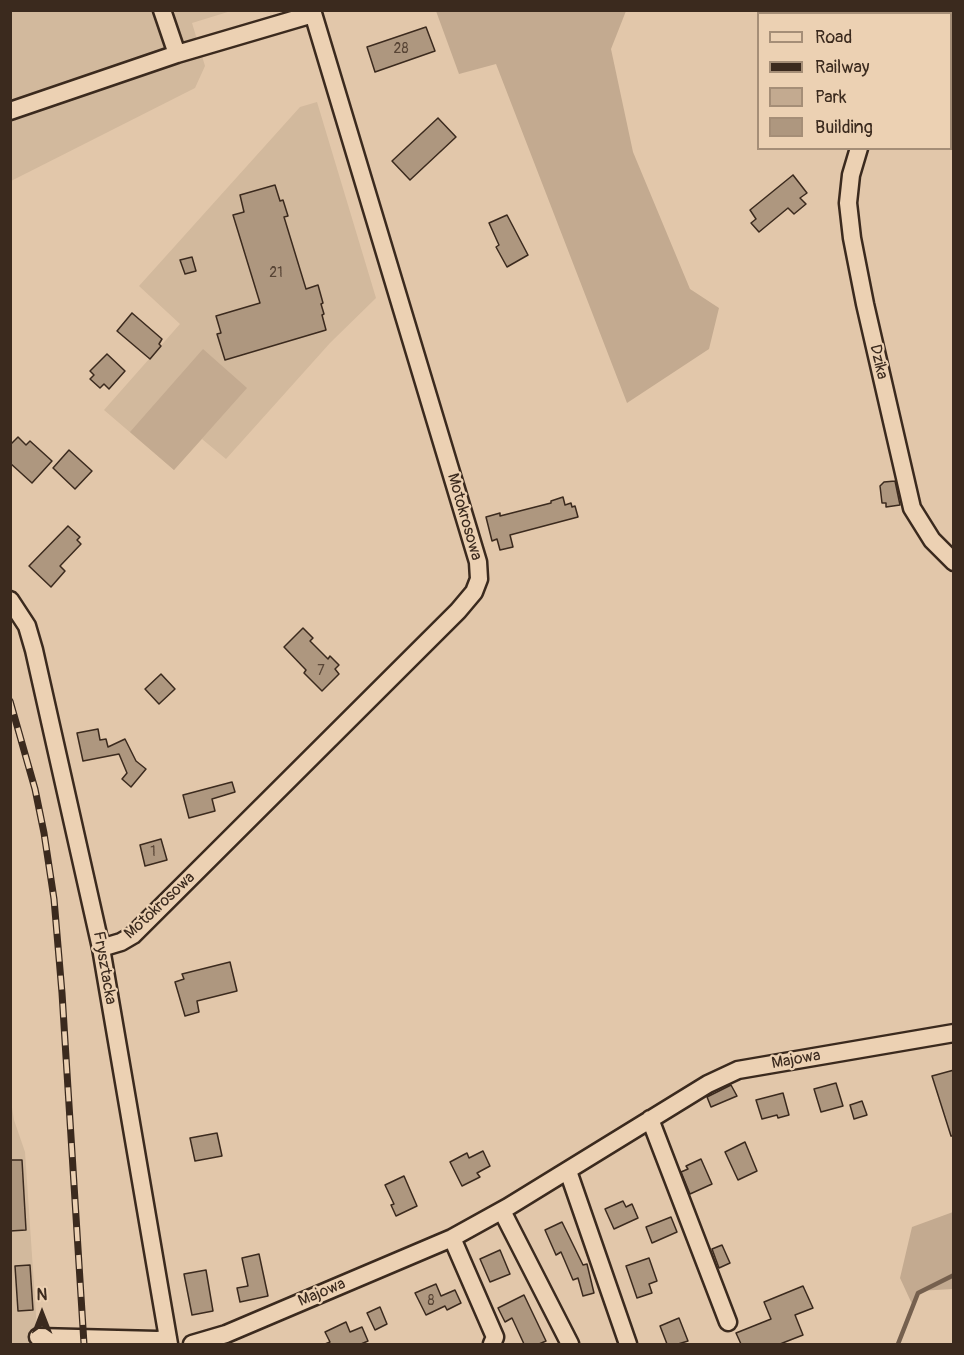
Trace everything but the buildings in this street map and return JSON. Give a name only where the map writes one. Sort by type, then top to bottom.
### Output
[{"type":"street","points":[[162,10],[177,54]]},
{"type":"street","points":[[10,111],[177,54],[312,12]]},
{"type":"street","name":"Motokrosowa","points":[[101,948],[122,942],[133,935],[458,611],[474,592],[479,579],[478,562],[312,12]]},
{"type":"street","name":"Dzika","points":[[858,150],[851,175],[848,203],[852,238],[912,508],[932,540],[954,562]]},
{"type":"street","name":"Frysztacka","points":[[10,600],[27,626],[34,650],[101,948],[169,1341]]},
{"type":"street","name":"Majowa","points":[[192,1344],[226,1334],[452,1238],[502,1211],[708,1084],[738,1070],[954,1033]]},
{"type":"street","points":[[650,1119],[728,1322]]},
{"type":"street","points":[[568,1171],[628,1344]]},
{"type":"street","points":[[502,1211],[570,1344]]},
{"type":"street","points":[[452,1238],[495,1337],[492,1344]]},
{"type":"street","points":[[38,1337],[169,1341]]},
{"type":"shaded area","points":[[11,11],[231,11],[192,23],[205,66],[195,88],[11,181]]},
{"type":"shaded area","points":[[317,102],[376,298],[330,343],[226,459],[202,439],[174,470],[104,410],[180,324],[139,286],[300,107]]},
{"type":"shaded area","points":[[10,1095],[14,1120],[25,1152],[38,1344],[11,1344]]},
{"type":"green space","points":[[436,11],[626,11],[611,49],[633,152],[690,289],[719,308],[709,349],[627,403],[496,64],[459,74]]},
{"type":"green space","points":[[203,349],[247,388],[174,470],[130,432]]},
{"type":"green space","points":[[953,1212],[953,1289],[918,1291],[912,1304],[900,1278],[912,1227]]},
{"type":"waterway","points":[[898,1344],[918,1293],[954,1275]]},
{"type":"railway","points":[[10,701],[35,789],[54,899],[84,1344]]}]
